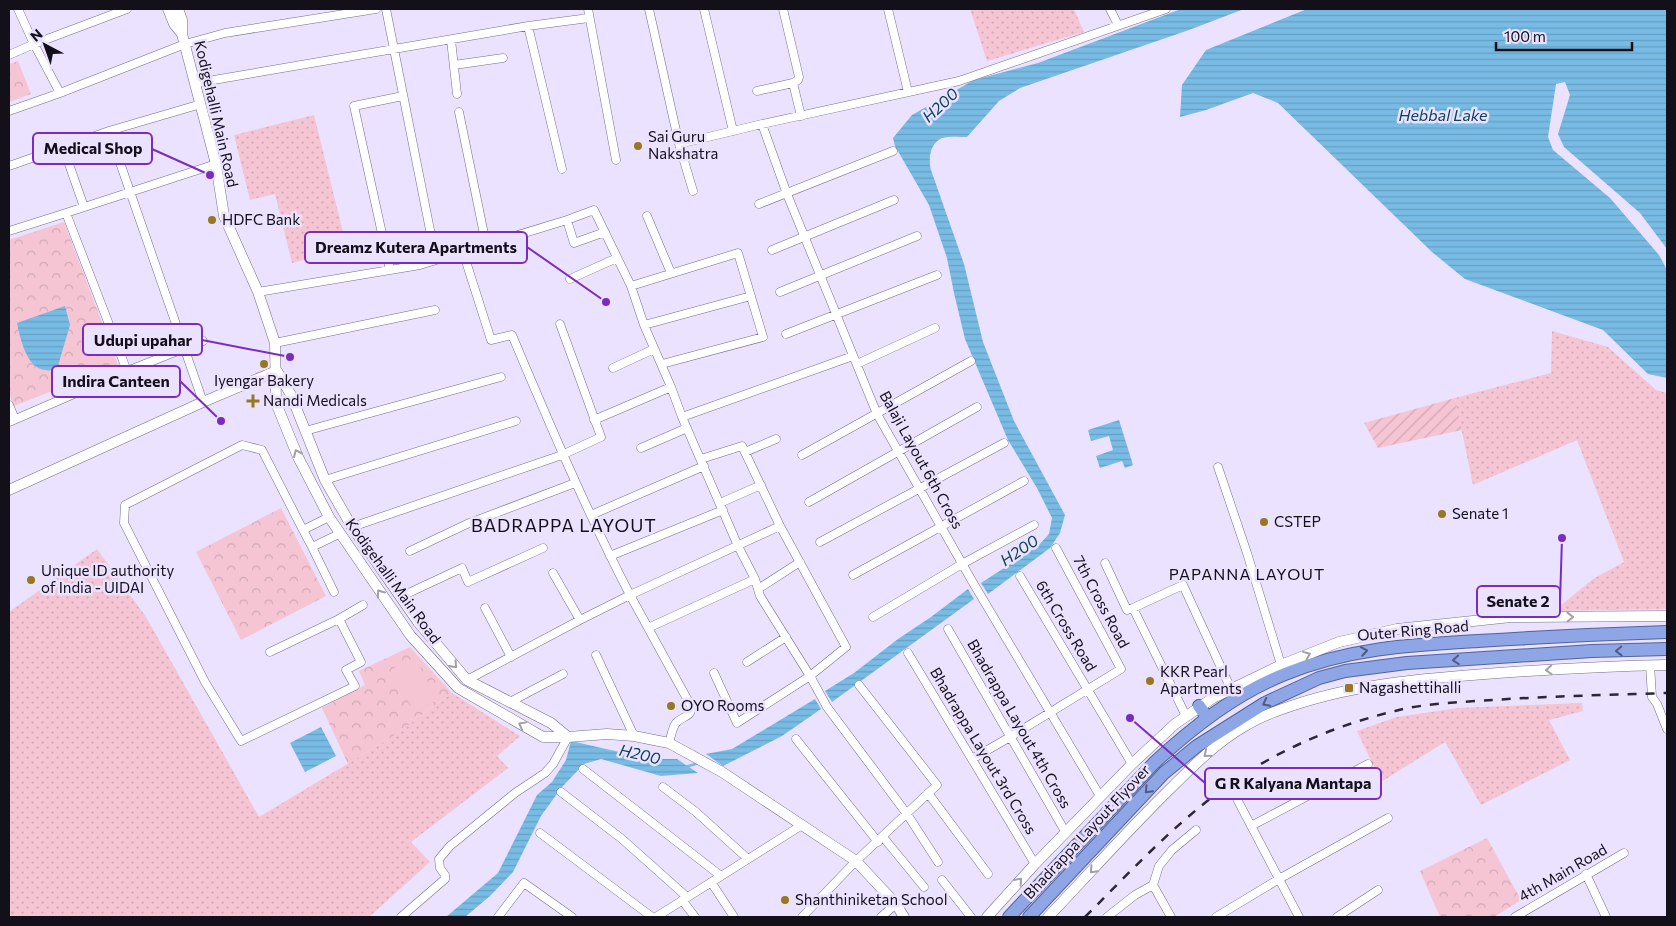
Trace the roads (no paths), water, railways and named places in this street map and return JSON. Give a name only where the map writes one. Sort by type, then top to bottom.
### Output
[{"type":"highway","name":"Outer Ring Road","points":[[1207,717],[1257,688],[1282,670],[1343,654],[1404,646],[1576,635],[1667,632]]},
{"type":"highway","name":"Outer Ring Road","points":[[1244,721],[1265,703],[1319,678],[1373,666],[1560,653],[1667,649]]},
{"type":"highway","points":[[1199,706],[1207,717]]},
{"type":"highway","name":"Bhadrappa Layout Flyover","points":[[1009,917],[1154,763],[1177,741],[1207,717]]},
{"type":"highway","name":"Bhadrappa Layout Flyover","points":[[1029,917],[1164,773],[1197,746],[1244,721]]},
{"type":"street","points":[[18,9],[60,93]]},
{"type":"street","points":[[9,56],[34,44],[127,9]]},
{"type":"street","name":"Kodigehalli Main Road","points":[[168,9],[174,24],[182,34]]},
{"type":"street","name":"Kodigehalli Main Road","points":[[178,9],[182,20],[184,44],[196,83],[216,164],[224,216],[258,292],[275,343],[276,403],[298,457],[329,517],[410,635],[458,688],[543,737],[607,734],[634,736],[672,745],[722,772],[856,861],[896,904],[904,917]]},
{"type":"street","points":[[9,111],[184,44],[225,33],[376,9]]},
{"type":"street","points":[[386,9],[436,260]]},
{"type":"street","points":[[588,9],[616,160]]},
{"type":"street","points":[[649,9],[679,144],[693,191]]},
{"type":"street","points":[[704,9],[733,131]]},
{"type":"street","points":[[757,91],[793,83],[799,77],[783,9]]},
{"type":"street","points":[[888,9],[908,92]]},
{"type":"street","points":[[1110,9],[1118,26]]},
{"type":"street","points":[[679,144],[959,81],[1166,9]]},
{"type":"street","points":[[196,83],[528,26],[590,18]]},
{"type":"street","points":[[528,26],[562,168]]},
{"type":"street","points":[[451,40],[457,94]]},
{"type":"street","points":[[454,66],[503,58]]},
{"type":"street","points":[[793,83],[800,116]]},
{"type":"street","points":[[390,270],[354,106],[403,96]]},
{"type":"street","points":[[9,166],[109,131],[201,104]]},
{"type":"street","points":[[460,112],[486,244]]},
{"type":"street","name":"Balaji Layout 6th Cross","points":[[762,124],[787,194],[877,414],[962,564],[1100,796]]},
{"type":"street","points":[[109,131],[203,402]]},
{"type":"street","points":[[63,147],[84,207]]},
{"type":"street","points":[[759,204],[894,152]]},
{"type":"street","points":[[9,231],[216,164]]},
{"type":"street","points":[[772,250],[894,200]]},
{"type":"street","points":[[258,292],[420,265],[594,210],[631,286],[644,325],[662,364],[682,417],[738,546],[755,580],[760,596],[827,707],[907,814],[938,862]]},
{"type":"street","points":[[66,213],[127,371]]},
{"type":"street","points":[[647,216],[671,273]]},
{"type":"street","points":[[567,220],[574,243],[605,232]]},
{"type":"street","points":[[780,292],[917,236]]},
{"type":"street","points":[[462,252],[491,340],[512,335],[562,455],[610,556],[692,706],[689,715],[676,723],[672,745]]},
{"type":"street","points":[[631,286],[738,252],[763,336],[662,364]]},
{"type":"street","points":[[570,279],[618,258]]},
{"type":"street","points":[[786,334],[937,276]]},
{"type":"street","points":[[644,325],[751,296]]},
{"type":"street","points":[[275,343],[435,310]]},
{"type":"street","points":[[352,526],[562,455],[601,437],[560,324]]},
{"type":"street","points":[[857,364],[935,328]]},
{"type":"street","points":[[9,405],[12,421],[203,340]]},
{"type":"street","points":[[613,368],[654,349]]},
{"type":"street","points":[[682,417],[853,356]]},
{"type":"street","points":[[802,456],[970,361]]},
{"type":"street","points":[[9,490],[276,371]]},
{"type":"street","name":"Kodigehalli Main Road","points":[[276,371],[291,395],[325,480],[352,526],[407,607],[442,652],[467,680],[551,723],[568,737]]},
{"type":"street","points":[[305,431],[501,377]]},
{"type":"street","points":[[594,420],[671,387]]},
{"type":"street","points":[[809,502],[977,407]]},
{"type":"street","points":[[325,480],[516,421]]},
{"type":"street","points":[[641,448],[687,428]]},
{"type":"street","points":[[745,452],[776,439]]},
{"type":"street","points":[[820,542],[1004,443]]},
{"type":"street","points":[[334,592],[262,450],[242,445],[125,505],[124,523],[205,682],[241,741],[355,686],[346,670],[361,662],[338,619]]},
{"type":"street","points":[[591,515],[703,462],[742,446],[780,526],[846,647],[810,676],[737,723],[714,673]]},
{"type":"street","points":[[1218,467],[1247,553],[1282,670]]},
{"type":"street","points":[[853,575],[1024,481]]},
{"type":"street","points":[[410,551],[467,524],[575,483]]},
{"type":"street","points":[[610,556],[722,506],[761,485]]},
{"type":"street","points":[[303,530],[329,517]]},
{"type":"street","points":[[873,616],[1034,525]]},
{"type":"street","points":[[467,680],[630,595],[780,526]]},
{"type":"street","points":[[312,547],[339,534]]},
{"type":"street","points":[[400,597],[462,568],[468,582],[543,548]]},
{"type":"street","name":"7th Cross Road","points":[[1056,548],[1121,669],[1088,690]]},
{"type":"street","points":[[758,589],[800,562]]},
{"type":"street","points":[[1105,563],[1127,610],[1183,585],[1231,689]]},
{"type":"street","points":[[553,574],[580,620]]},
{"type":"street","name":"6th Cross Road","points":[[1020,576],[1132,764]]},
{"type":"street","points":[[648,628],[755,580]]},
{"type":"street","points":[[270,652],[363,605]]},
{"type":"street","points":[[395,614],[407,607]]},
{"type":"street","points":[[484,608],[511,657]]},
{"type":"street","points":[[1133,608],[1186,716]]},
{"type":"street","points":[[987,917],[1035,864],[1132,764],[1199,706],[1231,689],[1282,670],[1339,642],[1397,629],[1511,617],[1667,616]]},
{"type":"street","name":"Bhadrappa Layout 4th Cross","points":[[948,629],[1066,833]]},
{"type":"street","points":[[747,662],[786,637]]},
{"type":"street","name":"Bhadrappa Layout 3rd Cross","points":[[908,653],[1035,864]]},
{"type":"street","points":[[596,655],[634,736]]},
{"type":"street","points":[[1650,665],[1652,697],[1657,704],[1667,729]]},
{"type":"street","points":[[1048,917],[1152,806],[1196,763],[1244,721],[1328,694],[1380,685],[1452,676],[1667,665]]},
{"type":"street","points":[[510,702],[563,674]]},
{"type":"street","points":[[802,917],[856,861],[937,785],[860,685]]},
{"type":"street","points":[[972,758],[1088,690]]},
{"type":"street","points":[[1657,704],[1667,705]]},
{"type":"street","points":[[401,917],[445,880],[445,875],[440,868],[439,859],[450,846],[515,793],[545,773],[553,764],[568,737]]},
{"type":"street","points":[[796,739],[924,887]]},
{"type":"street","points":[[1251,826],[1368,764]]},
{"type":"street","points":[[582,769],[721,876]]},
{"type":"street","points":[[663,787],[696,812],[748,859]]},
{"type":"street","points":[[561,792],[622,839],[684,898],[695,917]]},
{"type":"street","points":[[928,794],[988,874]]},
{"type":"street","points":[[1238,801],[1299,917]]},
{"type":"street","points":[[1216,917],[1279,879],[1388,818]]},
{"type":"street","points":[[656,917],[802,825]]},
{"type":"street","points":[[1107,917],[1135,895],[1153,885],[1159,866],[1172,850],[1196,830]]},
{"type":"street","points":[[540,833],[652,917]]},
{"type":"street","name":"4th Main Road","points":[[1515,917],[1624,853]]},
{"type":"street","points":[[1586,874],[1606,917]]},
{"type":"street","points":[[942,880],[971,917]]},
{"type":"street","points":[[711,882],[734,917]]},
{"type":"street","points":[[498,917],[524,883],[572,917]]},
{"type":"street","points":[[1153,885],[1171,917]]},
{"type":"street","points":[[1337,917],[1378,890]]},
{"type":"street","points":[[881,917],[896,904]]},
{"type":"water","points":[[1181,9],[1244,9],[1189,30],[1020,88],[999,101],[967,137],[942,138],[932,147],[931,170],[964,264],[983,342],[1014,421],[1065,515],[1060,533],[1050,548],[988,594],[981,583],[1038,546],[1049,534],[1052,518],[1037,488],[1008,440],[965,339],[947,258],[929,205],[895,146],[893,138],[912,115],[974,80],[1038,63]]},
{"type":"water","name":"Hebbal Lake","points":[[1307,9],[1667,9],[1667,249],[1640,213],[1564,147],[1558,134],[1570,95],[1565,82],[1556,84],[1548,137],[1553,150],[1610,198],[1659,255],[1667,270],[1667,378],[1648,374],[1603,330],[1465,279],[1432,252],[1278,103],[1253,93],[1180,117],[1182,85],[1206,50]]},
{"type":"water","points":[[65,306],[70,325],[57,369],[38,368],[33,364],[25,351],[17,323]]},
{"type":"water","points":[[1119,420],[1133,465],[1125,468],[1122,461],[1100,468],[1096,456],[1113,450],[1109,436],[1091,441],[1088,430]]},
{"type":"water","points":[[968,589],[974,599],[832,702],[825,691],[854,673]]},
{"type":"water","points":[[815,699],[821,709],[782,736],[723,766],[706,754],[732,749]]},
{"type":"water","points":[[321,727],[336,756],[305,772],[290,743]]},
{"type":"water","points":[[571,741],[650,759],[677,759],[698,773],[661,776],[601,759],[584,764],[562,787],[541,816],[513,872],[490,896],[465,917],[446,917],[498,873],[537,795],[552,782],[566,760]]},
{"type":"waterway","name":"H200","points":[[685,767],[699,763]]},
{"type":"railway","points":[[1085,917],[1154,847],[1210,799],[1268,760],[1330,731],[1407,708],[1457,702],[1667,693]]},
{"type":"place","name":"Sai Guru Nakshatra","points":[[638,146]]},
{"type":"place","name":"Medical Shop","points":[[210,175]]},
{"type":"place","name":"HDFC Bank","points":[[212,220]]},
{"type":"place","name":"Dreamz Kutera Apartments","points":[[606,302]]},
{"type":"place","name":"Udupi upahar","points":[[290,357]]},
{"type":"place","name":"Iyengar Bakery","points":[[264,364]]},
{"type":"place","name":"Nandi Medicals","points":[[253,401]]},
{"type":"place","name":"Indira Canteen","points":[[221,421]]},
{"type":"place","name":"Senate 1","points":[[1442,514]]},
{"type":"place","name":"CSTEP","points":[[1264,522]]},
{"type":"place","name":"Senate 2","points":[[1562,538]]},
{"type":"place","name":"Unique ID authority of India - UIDAI","points":[[31,580]]},
{"type":"place","name":"KKR Pearl Apartments","points":[[1150,681]]},
{"type":"place","name":"Nagashettihalli","points":[[1349,688]]},
{"type":"place","name":"OYO Rooms","points":[[671,706]]},
{"type":"place","name":"G R Kalyana Mantapa","points":[[1130,718]]},
{"type":"place","name":"Shanthiniketan School","points":[[785,900]]},
{"type":"district","name":"BADRAPPA LAYOUT","points":[[564,526]]},
{"type":"district","name":"PAPANNA LAYOUT","points":[[1247,574]]}]
